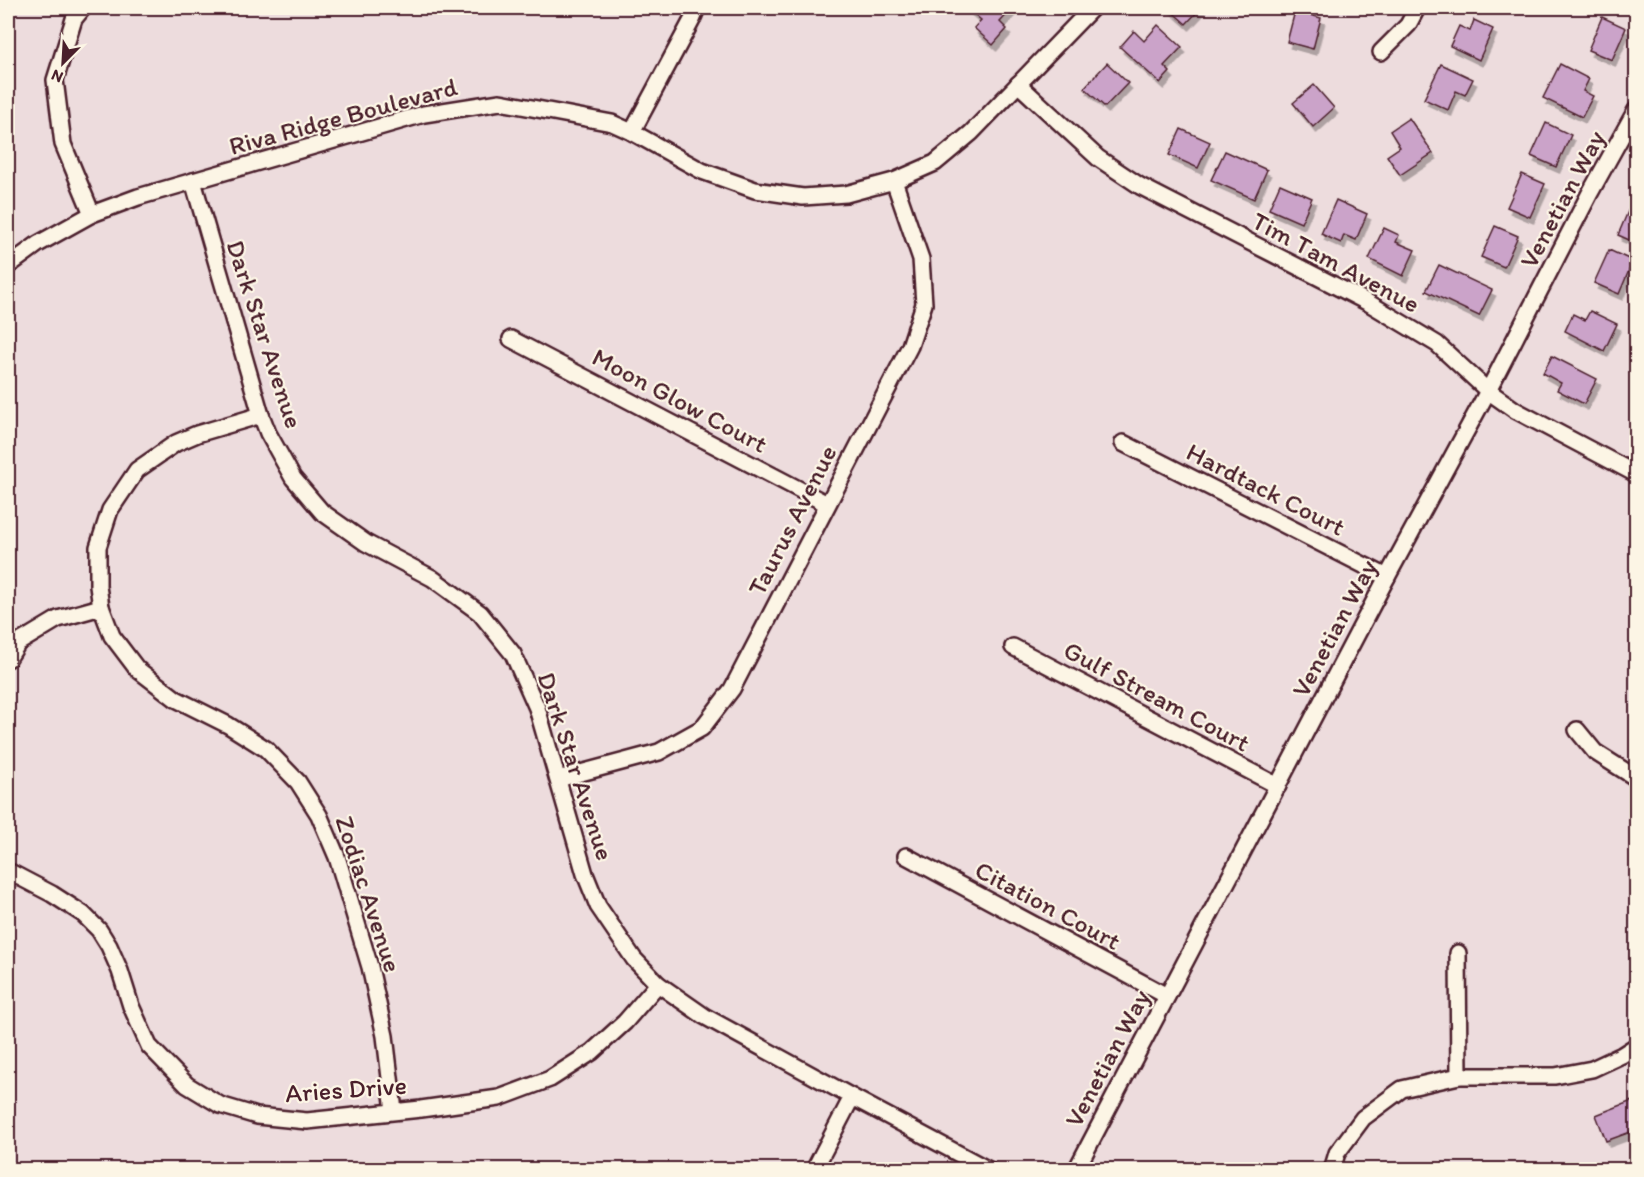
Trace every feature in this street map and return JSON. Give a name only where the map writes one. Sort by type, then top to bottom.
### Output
[{"type":"street","points":[[83,8],[74,19],[55,80],[63,144],[92,214]]},
{"type":"street","points":[[632,132],[698,8]]},
{"type":"street","name":"Riva Ridge Boulevard","points":[[8,266],[38,244],[92,214],[138,197],[424,114],[501,102],[612,123],[702,171],[755,190],[802,197],[846,194],[894,181],[934,163],[971,133],[1092,8]]},
{"type":"street","points":[[1381,52],[1408,25],[1417,8]]},
{"type":"street","name":"Tim Tam Avenue","points":[[1018,84],[1098,158],[1140,186],[1377,308],[1437,344],[1488,391],[1515,410],[1636,474]]},
{"type":"street","name":"Venetian Way","points":[[1076,1170],[1387,577],[1636,110]]},
{"type":"street","name":"Dark Star Avenue","points":[[193,181],[261,415],[268,433],[293,478],[322,512],[366,543],[432,578],[480,613],[513,654],[537,708],[585,874],[598,906],[634,959],[658,984],[704,1016],[989,1170]]},
{"type":"street","name":"Taurus Avenue","points":[[558,779],[659,752],[702,728],[732,689],[910,346],[924,304],[921,259],[894,181]]},
{"type":"street","name":"Moon Glow Court","points":[[511,339],[827,504]]},
{"type":"street","name":"Zodiac Avenue","points":[[261,415],[197,434],[176,443],[137,470],[110,510],[98,547],[98,586],[101,607],[112,636],[137,669],[176,699],[228,725],[267,749],[298,782],[319,815],[337,856],[370,967],[385,1036],[394,1111]]},
{"type":"street","name":"Hardtack Court","points":[[1124,443],[1387,577]]},
{"type":"street","points":[[8,659],[18,644],[58,619],[101,607]]},
{"type":"street","name":"Gulf Stream Court","points":[[1013,647],[1278,786]]},
{"type":"street","points":[[1576,730],[1595,752],[1636,778]]},
{"type":"street","name":"Citation Court","points":[[906,856],[1167,996]]},
{"type":"street","name":"Aries Drive","points":[[8,871],[52,894],[83,914],[99,930],[120,971],[131,1006],[149,1046],[187,1085],[220,1105],[256,1116],[307,1121],[499,1098],[550,1079],[592,1052],[625,1022],[658,984]]},
{"type":"street","points":[[1458,953],[1459,1076]]},
{"type":"street","points":[[1332,1170],[1337,1153],[1363,1118],[1402,1089],[1459,1076],[1555,1076],[1592,1069],[1636,1046]]},
{"type":"street","points":[[814,1170],[852,1097]]},
{"type":"building","points":[[967,8],[1013,8],[1000,22],[1007,29],[993,45],[974,28],[981,20]]},
{"type":"building","points":[[1168,8],[1201,8],[1186,24]]},
{"type":"building","points":[[1295,11],[1321,18],[1313,49],[1287,42]]},
{"type":"building","points":[[1602,17],[1626,28],[1612,60],[1588,50]]},
{"type":"building","points":[[1474,20],[1493,29],[1479,60],[1450,46],[1459,26],[1470,31]]},
{"type":"building","points":[[1158,25],[1182,47],[1164,66],[1170,72],[1160,83],[1120,47],[1134,31],[1144,41]]},
{"type":"building","points":[[1107,63],[1128,83],[1105,107],[1084,88]]},
{"type":"building","points":[[1441,64],[1473,79],[1465,95],[1456,91],[1448,110],[1424,99]]},
{"type":"building","points":[[1560,64],[1589,79],[1583,91],[1593,96],[1582,117],[1543,98]]},
{"type":"building","points":[[1314,85],[1334,108],[1313,127],[1293,103]]},
{"type":"building","points":[[1409,118],[1433,153],[1400,175],[1387,156],[1400,147],[1390,131]]},
{"type":"building","points":[[1546,123],[1571,135],[1556,167],[1531,156]]},
{"type":"building","points":[[1181,129],[1210,142],[1198,168],[1169,155]]},
{"type":"building","points":[[1225,151],[1267,170],[1254,199],[1211,180]]},
{"type":"building","points":[[1522,174],[1545,184],[1530,217],[1507,207]]},
{"type":"building","points":[[1280,184],[1312,198],[1301,223],[1269,209]]},
{"type":"building","points":[[1336,200],[1367,214],[1356,240],[1344,235],[1341,243],[1321,234]]},
{"type":"building","points":[[1632,202],[1636,204],[1636,243],[1618,235]]},
{"type":"building","points":[[1495,226],[1518,236],[1504,267],[1481,257]]},
{"type":"building","points":[[1384,228],[1399,235],[1396,242],[1415,250],[1403,276],[1369,259]]},
{"type":"building","points":[[1609,250],[1633,261],[1619,294],[1594,283]]},
{"type":"building","points":[[1439,265],[1492,290],[1479,316],[1426,291]]},
{"type":"building","points":[[1590,311],[1617,324],[1604,351],[1565,331],[1573,314],[1585,320]]},
{"type":"building","points":[[1552,356],[1597,379],[1584,404],[1557,390],[1561,383],[1543,373]]},
{"type":"building","points":[[1632,1101],[1636,1112],[1636,1130],[1606,1141],[1596,1115]]}]
